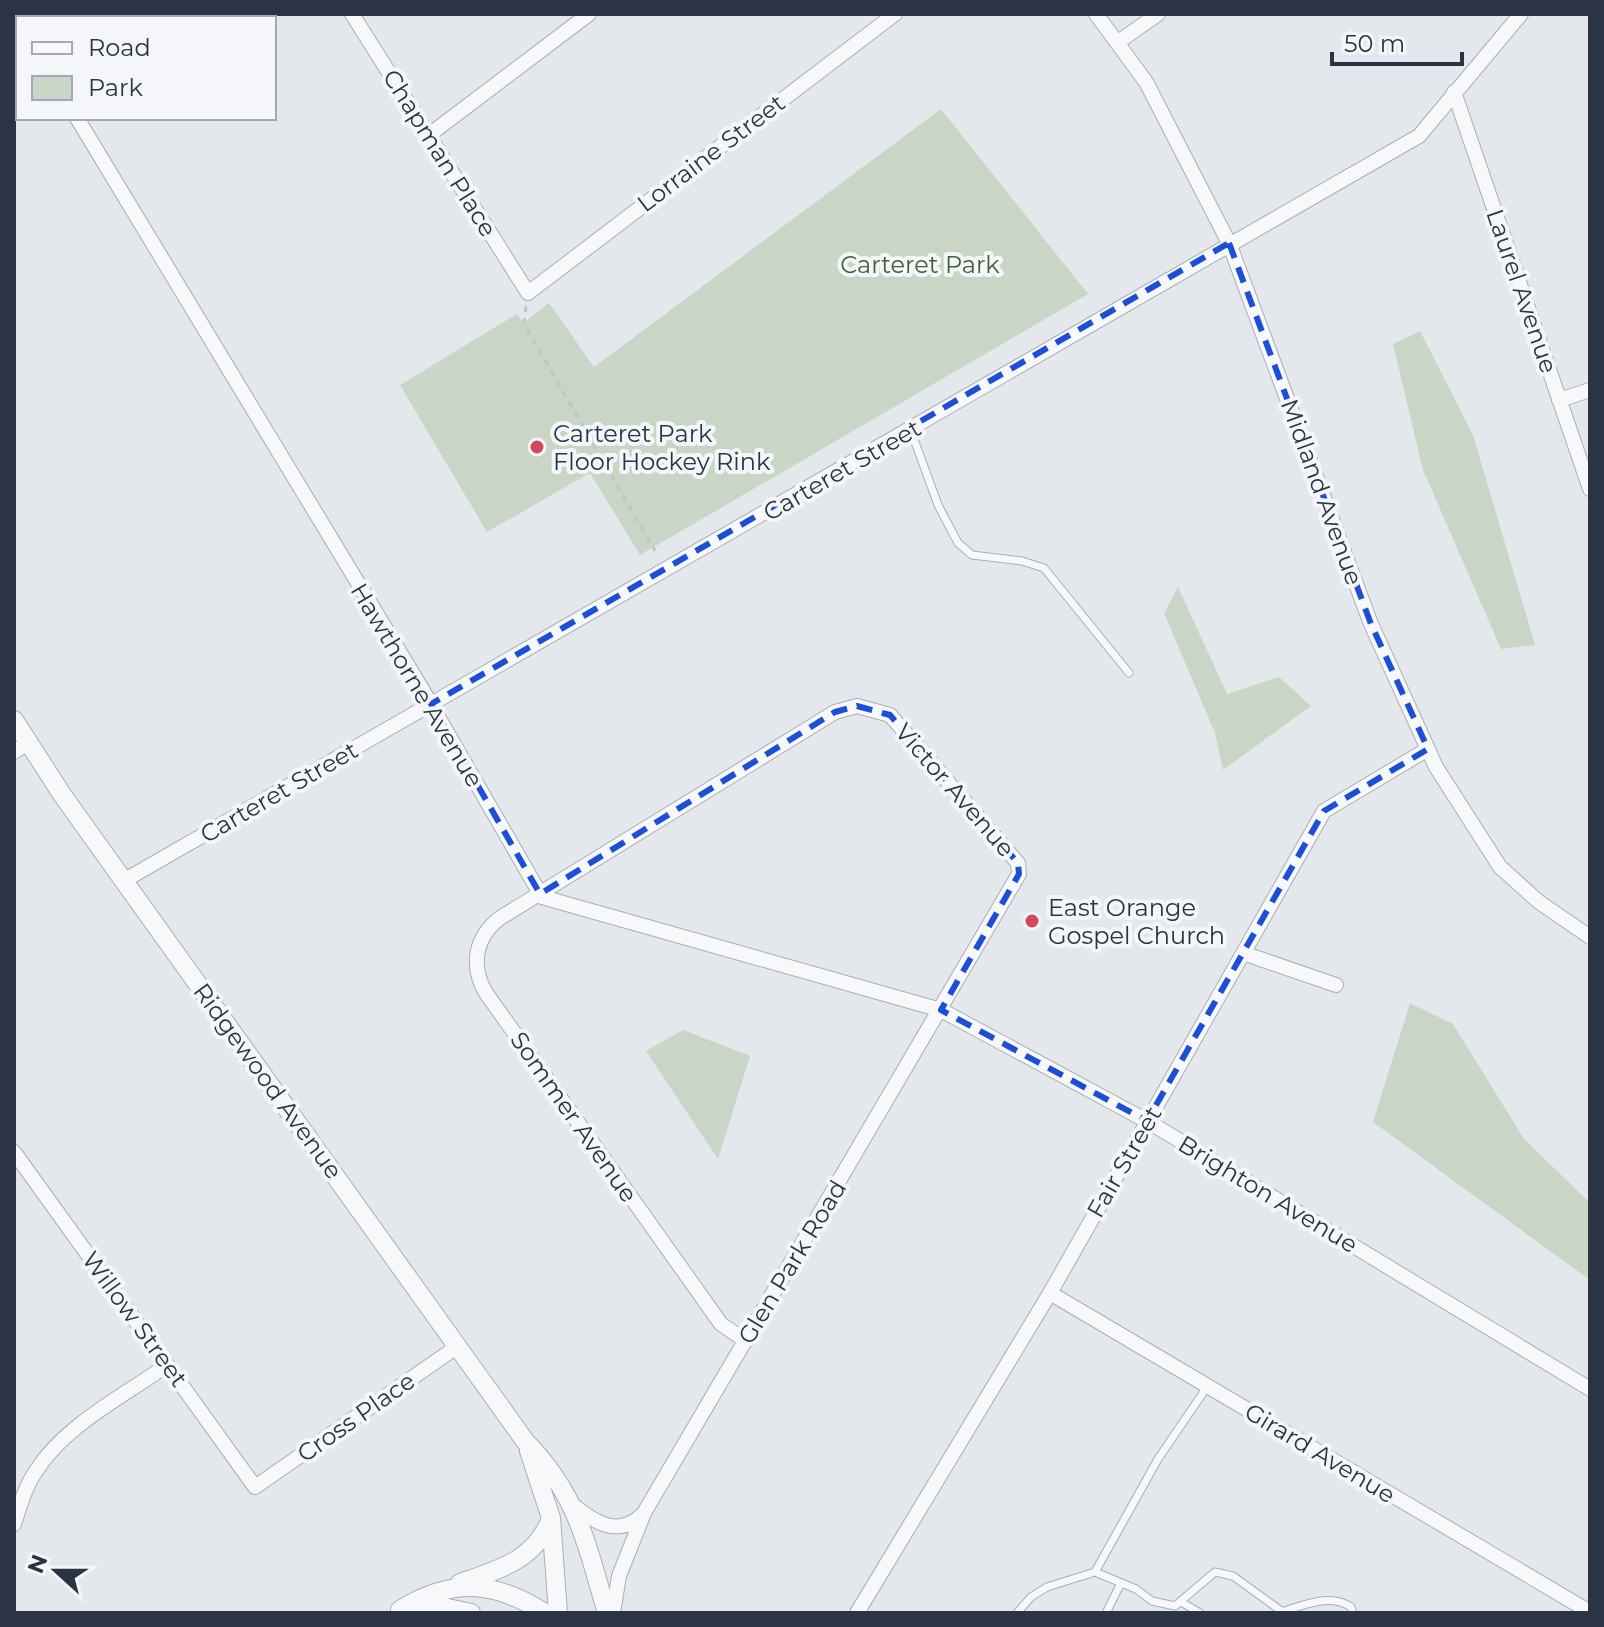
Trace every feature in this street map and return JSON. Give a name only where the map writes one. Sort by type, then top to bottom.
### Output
[{"type":"street","name":"Chapman Place","points":[[352,14],[528,293]]},
{"type":"street","points":[[429,135],[589,14]]},
{"type":"street","name":"Lorraine Street","points":[[528,293],[895,14]]},
{"type":"street","name":"Midland Avenue","points":[[1096,14],[1146,82],[1229,243],[1371,624],[1428,749],[1472,829],[1500,867],[1539,902],[1590,937]]},
{"type":"street","points":[[1118,42],[1158,14]]},
{"type":"street","name":"Carteret Street","points":[[125,880],[911,431],[1229,243],[1419,136],[1521,14]]},
{"type":"street","name":"Laurel Avenue","points":[[1454,92],[1590,489]]},
{"type":"street","name":"Hawthorne Avenue","points":[[78,120],[431,704],[540,894]]},
{"type":"street","points":[[1559,400],[1590,390]]},
{"type":"street","name":"Victor Avenue","points":[[540,894],[835,712],[857,706],[874,708],[901,725],[1018,863],[1019,874],[941,1010]]},
{"type":"street","name":"Ridgewood Avenue","points":[[14,720],[21,748],[125,880],[525,1441]]},
{"type":"street","name":"Fair Street","points":[[857,1613],[1050,1293],[1324,811],[1428,749]]},
{"type":"street","points":[[540,894],[941,1010]]},
{"type":"street","name":"Sommer Avenue","points":[[540,894],[496,921],[485,932],[476,957],[480,984],[721,1324],[746,1341]]},
{"type":"street","points":[[1243,953],[1336,985]]},
{"type":"street","name":"Brighton Avenue","points":[[941,1010],[1147,1121],[1590,1389]]},
{"type":"street","name":"Glen Park Road","points":[[610,1613],[619,1576],[644,1513],[941,1010]]},
{"type":"street","name":"Willow Street","points":[[14,1152],[255,1487]]},
{"type":"street","name":"Girard Avenue","points":[[1050,1293],[1590,1612]]},
{"type":"street","name":"Cross Place","points":[[255,1487],[458,1346]]},
{"type":"street","points":[[14,1524],[30,1481],[46,1457],[67,1436],[167,1365]]},
{"type":"street","points":[[525,1441],[554,1472],[573,1505],[610,1613]]},
{"type":"street","points":[[525,1441],[551,1518],[558,1613]]},
{"type":"street","points":[[573,1505],[593,1520],[611,1527],[630,1524],[644,1513]]},
{"type":"street","points":[[395,1612],[441,1589],[521,1558],[538,1543],[551,1518]]},
{"type":"street","points":[[441,1589],[464,1585],[487,1589],[516,1598],[545,1613]]},
{"type":"street","points":[[395,1612],[443,1607],[471,1613]]},
{"type":"lane","points":[[911,431],[938,505],[958,543],[972,555],[1022,561],[1044,568],[1129,673]]},
{"type":"lane","points":[[1095,1572],[1158,1459],[1207,1387]]},
{"type":"lane","points":[[1017,1613],[1031,1597],[1047,1587],[1095,1572],[1152,1601],[1175,1606],[1215,1572],[1233,1576],[1284,1612],[1331,1600],[1343,1601],[1353,1613]]},
{"type":"lane","points":[[1106,1613],[1121,1583]]},
{"type":"lane","points":[[1152,1601],[1154,1613]]},
{"type":"lane","points":[[1181,1602],[1200,1613]]},
{"type":"path","points":[[528,293],[524,324],[655,551]]},
{"type":"highlighted area","points":[[1229,243],[1371,624],[1428,749],[1324,811],[1147,1121],[941,1010],[1019,874],[1018,863],[890,715],[857,706],[835,712],[540,894],[431,704]]},
{"type":"green space","name":"Carteret Park","points":[[941,109],[1088,294],[640,555],[590,473],[487,532],[400,385],[517,314],[523,323],[549,303],[594,367]]},
{"type":"green space","points":[[1420,331],[1473,435],[1535,645],[1501,649],[1423,470],[1393,344]]},
{"type":"green space","points":[[1178,587],[1227,694],[1279,677],[1311,706],[1223,770],[1215,733],[1164,613]]},
{"type":"green space","points":[[1410,1003],[1453,1024],[1524,1139],[1590,1203],[1590,1280],[1373,1122]]},
{"type":"green space","points":[[683,1030],[750,1056],[718,1159],[646,1051]]},
{"type":"place","name":"Carteret Park Floor Hockey Rink","points":[[537,447]]},
{"type":"place","name":"East Orange Gospel Church","points":[[1032,921]]}]
